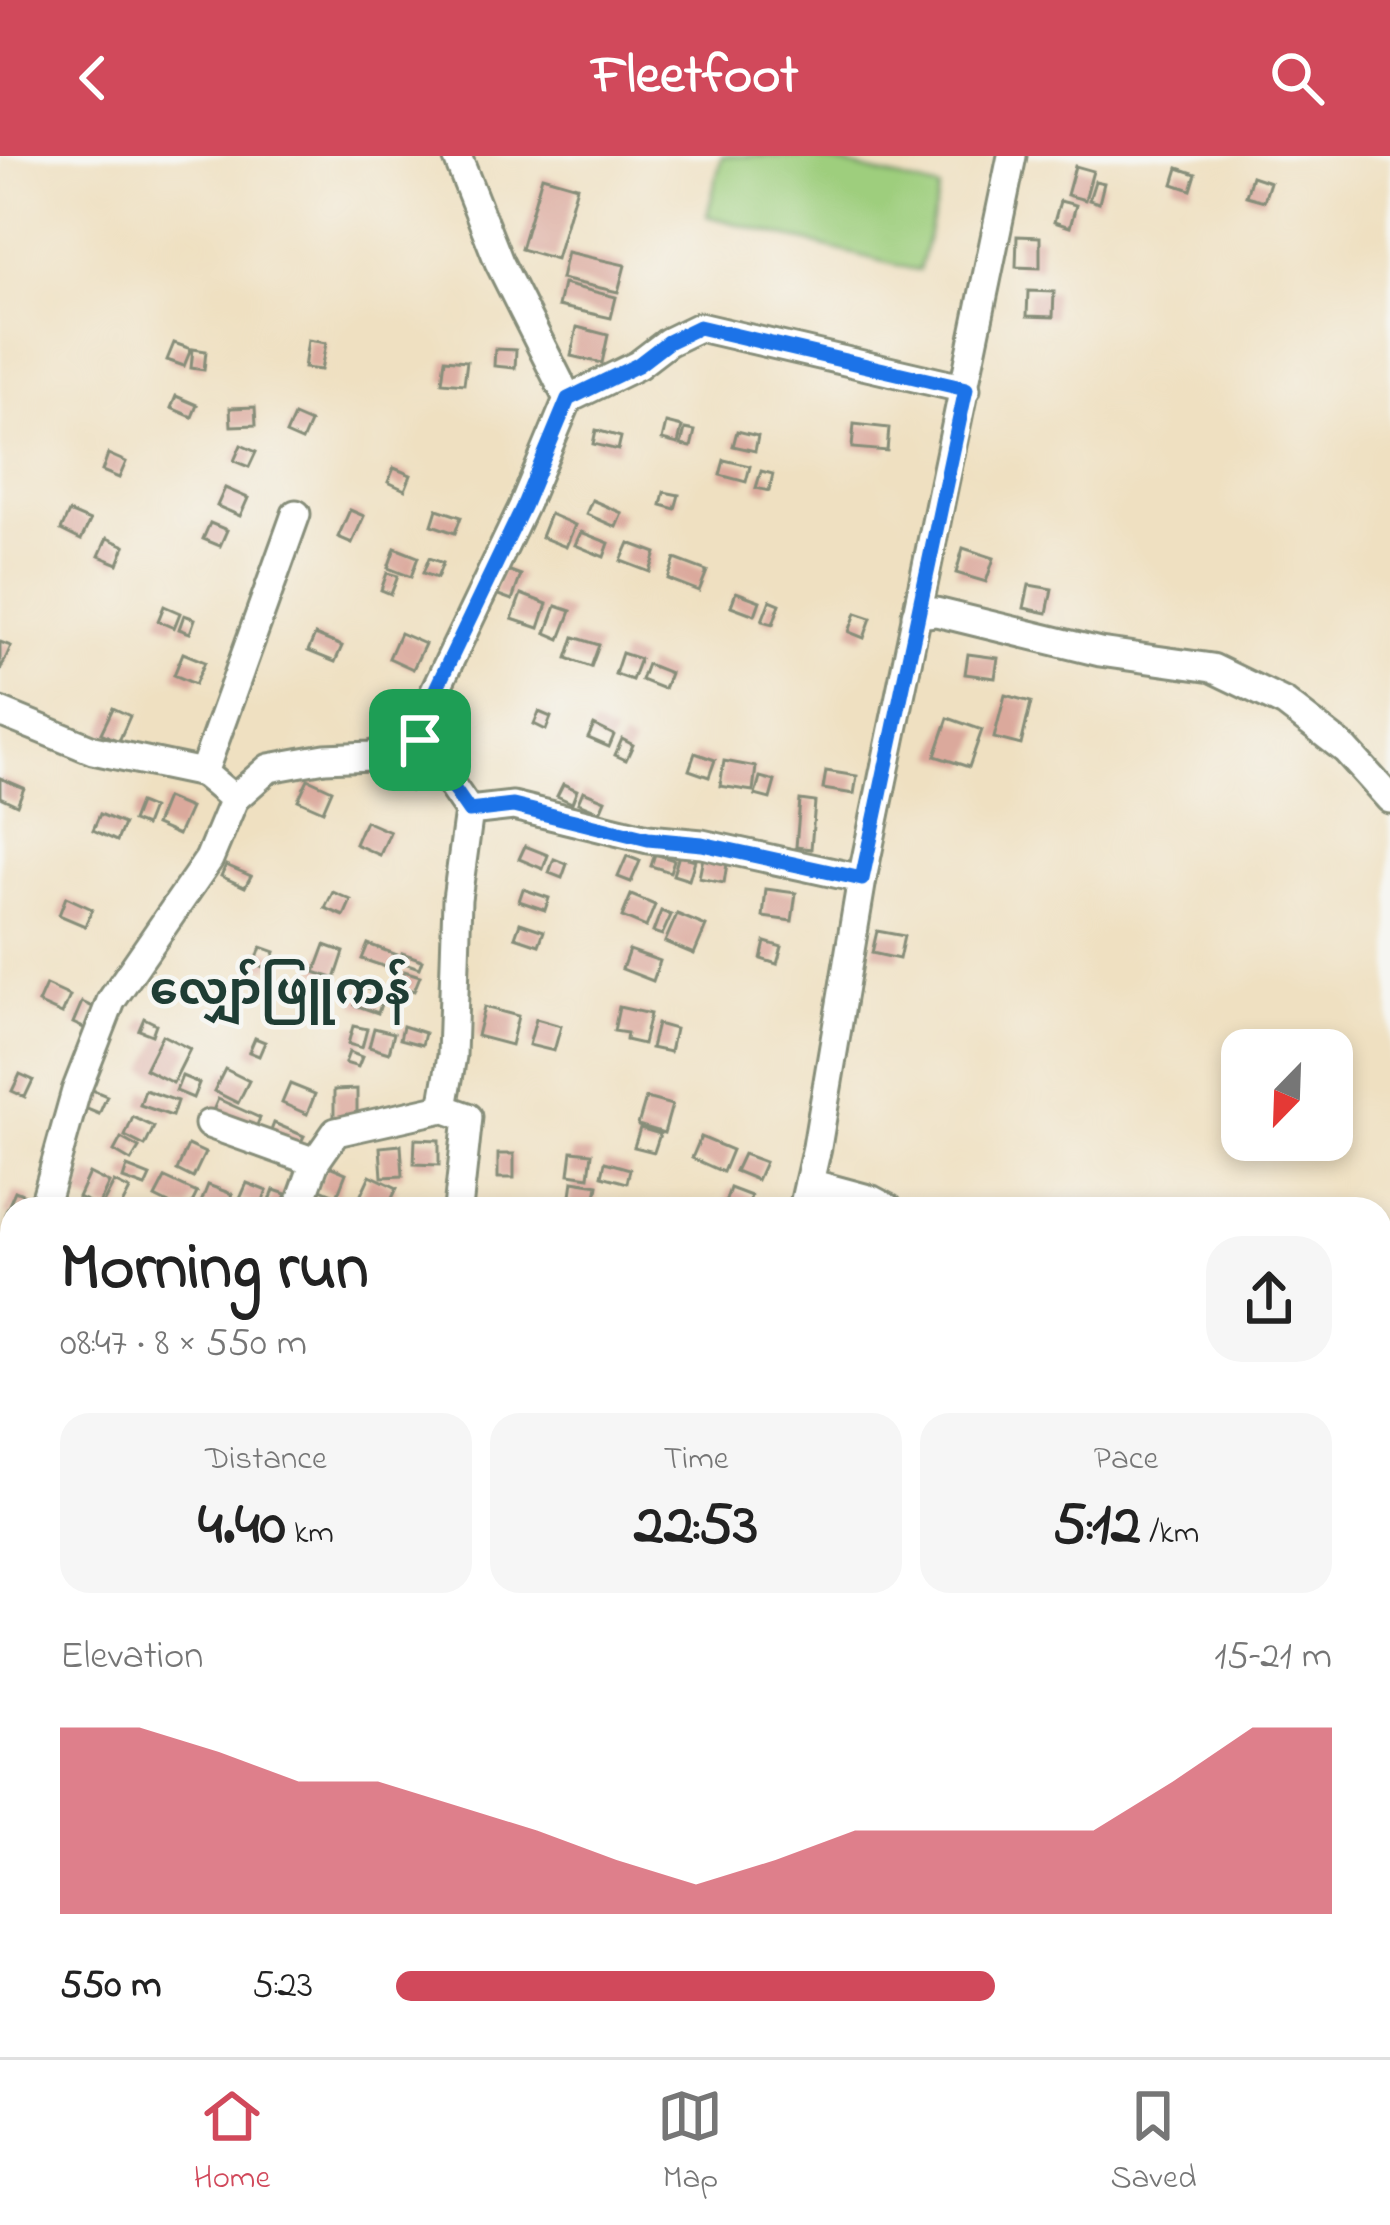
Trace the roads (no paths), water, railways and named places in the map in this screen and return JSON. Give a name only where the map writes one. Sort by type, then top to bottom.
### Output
[{"type":"street","points":[[457,156],[499,262],[568,399]]},
{"type":"street","points":[[806,1196],[862,879],[1012,156]]},
{"type":"street","points":[[420,740],[435,691],[523,507],[568,399],[638,365],[668,342],[699,327],[966,389]]},
{"type":"street","points":[[203,773],[296,514]]},
{"type":"street","points":[[916,614],[936,612],[1100,652],[1211,668],[1285,703],[1346,751],[1390,799]]},
{"type":"street","points":[[0,712],[93,750],[203,773],[234,799]]},
{"type":"street","points":[[46,1197],[76,1091],[111,1001],[209,859],[234,799],[269,768],[371,756],[420,740]]},
{"type":"street","points":[[420,740],[469,811],[458,898],[452,1056],[442,1108]]},
{"type":"street","points":[[469,811],[513,806],[648,839],[721,848],[862,879]]},
{"type":"street","points":[[302,1197],[315,1162],[336,1132],[442,1108],[468,1117],[459,1197]]},
{"type":"street","points":[[209,1124],[315,1162]]},
{"type":"district","name":"လျှော်ဖြူကန်","points":[[280,993]]}]
